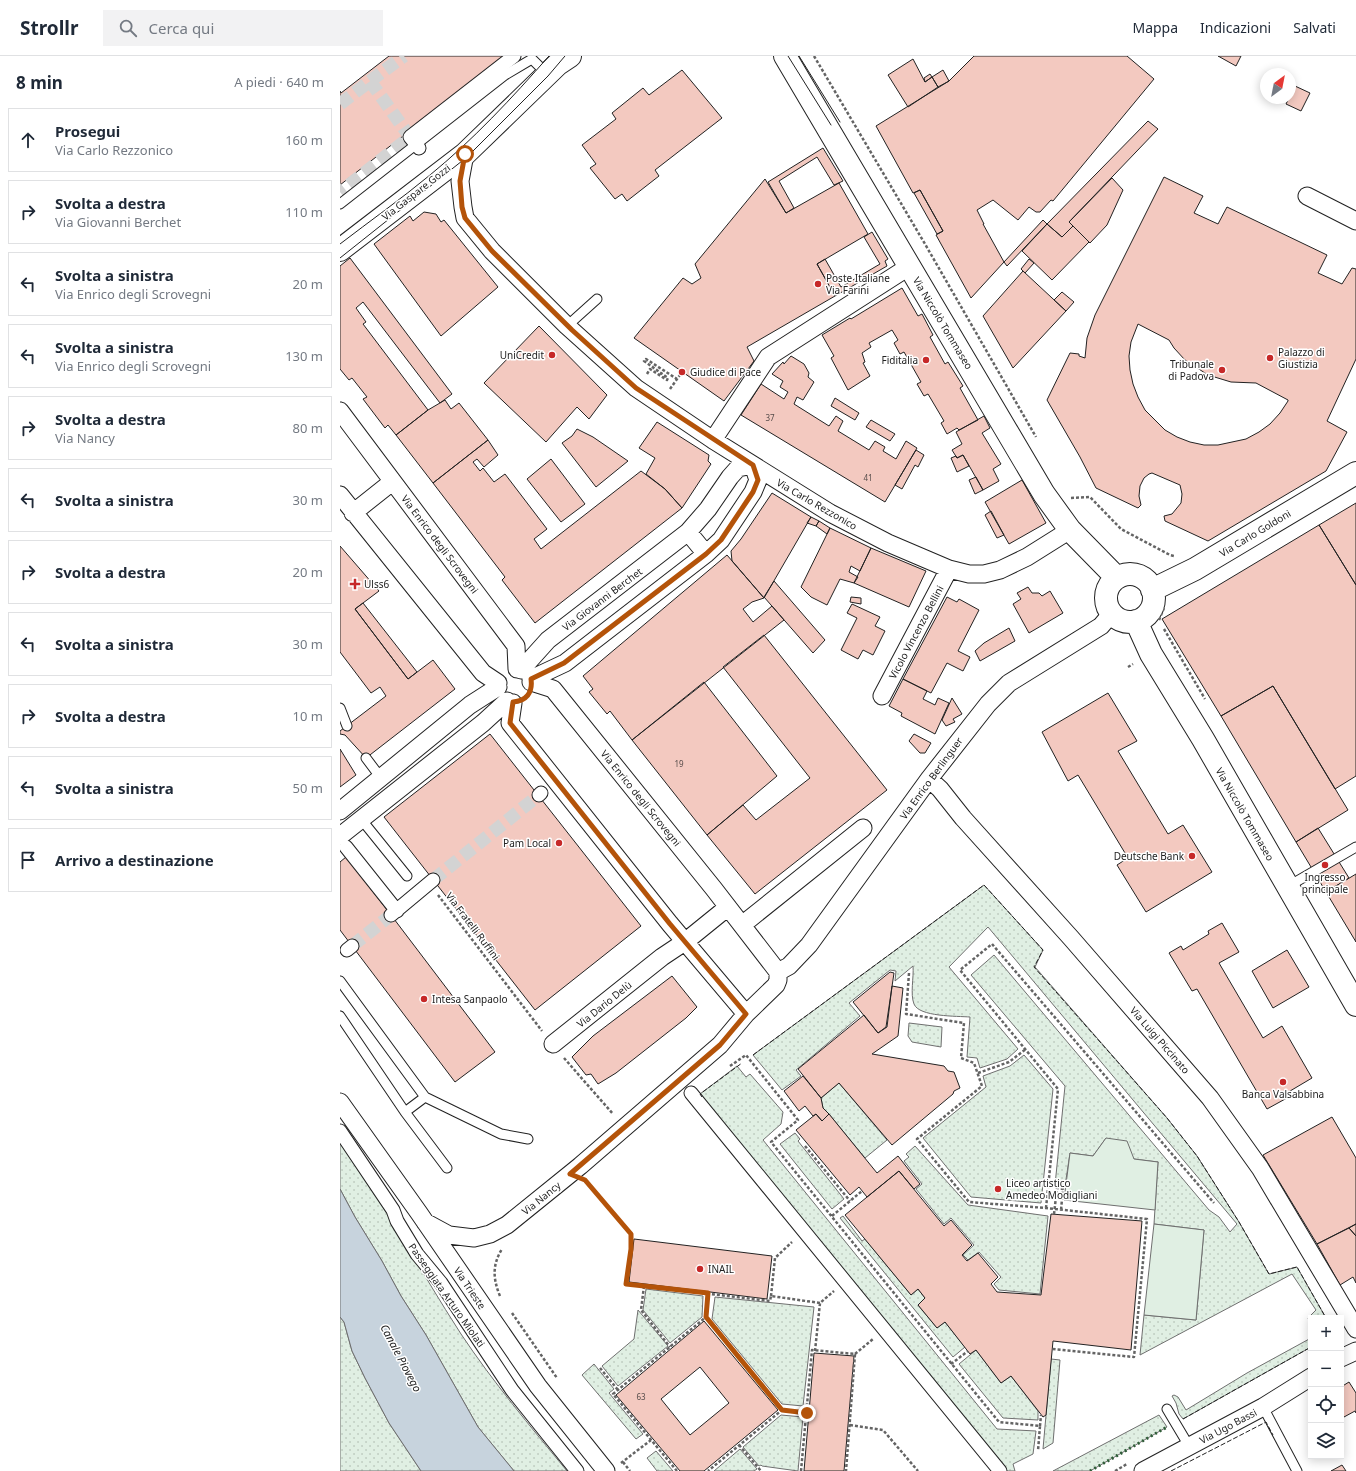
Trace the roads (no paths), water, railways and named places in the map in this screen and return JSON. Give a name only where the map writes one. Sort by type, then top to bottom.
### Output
[{"type":"street","points":[[417,146],[410,137],[514,56]]},
{"type":"street","name":"Via Niccolò Tommaseo","points":[[785,56],[1044,494],[1070,530],[1117,578]]},
{"type":"street","name":"Via Gaspare Gozzi","points":[[340,250],[465,154],[559,63]]},
{"type":"street","name":"Via Carlo Rezzonico","points":[[465,154],[460,181],[462,207],[465,218],[492,251],[567,326],[636,388],[713,440],[830,513],[888,543],[949,569],[969,574],[984,574],[1000,570],[1027,557],[1070,530]]},
{"type":"street","points":[[1307,196],[1356,221]]},
{"type":"street","points":[[713,440],[768,357],[910,266]]},
{"type":"street","name":"Via Enrico degli Scrovegni","points":[[340,411],[516,646],[525,675],[532,688],[529,695],[519,702],[504,693]]},
{"type":"street","points":[[753,465],[758,480],[753,492],[721,540],[706,554],[564,663],[525,675],[507,670],[499,678],[504,693],[510,723],[561,788],[746,1014],[776,985],[778,980],[778,972]]},
{"type":"street","name":"Via Giovanni Berchet","points":[[525,675],[548,640],[688,532],[708,509],[738,468],[753,465]]},
{"type":"street","name":"Via Carlo Goldoni","points":[[1158,599],[1195,569],[1356,473]]},
{"type":"street","points":[[353,513],[392,482]]},
{"type":"street","points":[[340,495],[483,673],[504,693]]},
{"type":"street","points":[[688,532],[706,554]]},
{"type":"street","name":"Vicolo Vincenzo Bellini","points":[[882,696],[949,569]]},
{"type":"street","points":[[1129,574],[1137,576],[1148,583],[1158,599],[1154,598],[1149,612],[1143,618],[1136,621],[1127,622],[1118,619],[1112,613],[1107,607],[1106,598],[1107,590],[1111,583],[1117,578],[1129,574]]},
{"type":"street","name":"Via Enrico Berlinguer","points":[[778,972],[789,966],[809,946],[929,779],[980,713],[1009,683],[1096,629],[1112,613]]},
{"type":"street","name":"Via Niccolò Tommaseo","points":[[1136,621],[1151,654],[1203,739],[1356,1006]]},
{"type":"street","name":"Via Enrico degli Scrovegni","points":[[525,675],[553,689],[728,907],[778,972]]},
{"type":"street","points":[[340,811],[470,705],[504,693]]},
{"type":"street","points":[[431,882],[394,913],[343,841],[361,819],[483,724],[504,693]]},
{"type":"street","name":"Via Luigi Piccinato","points":[[929,779],[940,789],[963,818],[1071,938],[1210,1098],[1260,1168],[1356,1328]]},
{"type":"street","points":[[742,925],[863,828]]},
{"type":"street","name":"Via Dario Delù","points":[[553,1044],[662,957],[686,941],[728,907]]},
{"type":"street","name":"Via Nancy","points":[[425,1222],[449,1235],[474,1238],[490,1234],[508,1225],[570,1174],[720,1045],[746,1014]]},
{"type":"street","points":[[691,1093],[1000,1471]]},
{"type":"street","name":"Via Trieste","points":[[340,1102],[538,1386],[611,1469]]},
{"type":"street","name":"Passeggiata Arturo Miolati","points":[[340,1131],[393,1210],[397,1221],[417,1254],[441,1283],[512,1390],[577,1471]]},
{"type":"street","points":[[1344,1357],[1356,1351]]},
{"type":"street","name":"Via Ugo Bassi","points":[[1143,1471],[1263,1407],[1308,1379]]},
{"type":"lane","points":[[340,204],[417,146],[505,75],[532,59],[559,63]]},
{"type":"lane","points":[[567,326],[597,299]]},
{"type":"lane","points":[[340,708],[347,726]]},
{"type":"lane","points":[[366,758],[381,778]]},
{"type":"lane","points":[[361,819],[407,876]]},
{"type":"lane","points":[[1287,887],[1356,847]]},
{"type":"lane","points":[[340,981],[425,1098],[501,1134],[528,1139]]},
{"type":"lane","points":[[340,1016],[405,1112],[447,1168]]},
{"type":"lane","points":[[405,1112],[425,1098]]},
{"type":"lane","points":[[1263,1407],[1296,1471]]},
{"type":"lane","points":[[1167,1409],[1189,1446]]},
{"type":"water","name":"Canale Piovego","points":[[340,1189],[478,1427],[514,1471],[421,1471],[389,1423],[352,1351],[344,1322],[340,1317]]},
{"type":"tunnel","points":[[370,81],[404,56]]},
{"type":"tunnel","points":[[340,104],[370,81],[410,137],[340,192]]},
{"type":"tunnel","points":[[433,880],[539,795]]},
{"type":"tunnel","points":[[352,946],[391,915]]},
{"type":"tram line","points":[[340,244],[419,184],[462,148],[549,56]]},
{"type":"tram line","points":[[340,258],[467,157],[548,76],[565,56]]},
{"type":"tram line","points":[[788,56],[831,125]]},
{"type":"tram line","points":[[799,56],[840,122]]},
{"type":"place","name":"Poste Italiane Via Farini","points":[[818,284]]},
{"type":"place","name":"UniCredit","points":[[552,355]]},
{"type":"place","name":"Palazzo di Giustizia","points":[[1270,358]]},
{"type":"place","name":"Fiditalia","points":[[926,360]]},
{"type":"place","name":"Tribunale di Padova","points":[[1222,370]]},
{"type":"place","name":"Giudice di Pace","points":[[682,372]]},
{"type":"place","name":"Ulss6","points":[[355,584]]},
{"type":"place","name":"Pam Local","points":[[559,843]]},
{"type":"place","name":"Deutsche Bank","points":[[1192,856]]},
{"type":"place","name":"Ingresso principale","points":[[1325,865]]},
{"type":"place","name":"Intesa Sanpaolo","points":[[424,999]]},
{"type":"place","name":"Banca Valsabbina","points":[[1283,1082]]},
{"type":"place","name":"Liceo artistico Amedeo Modigliani","points":[[998,1189]]},
{"type":"place","name":"INAIL","points":[[700,1269]]}]
